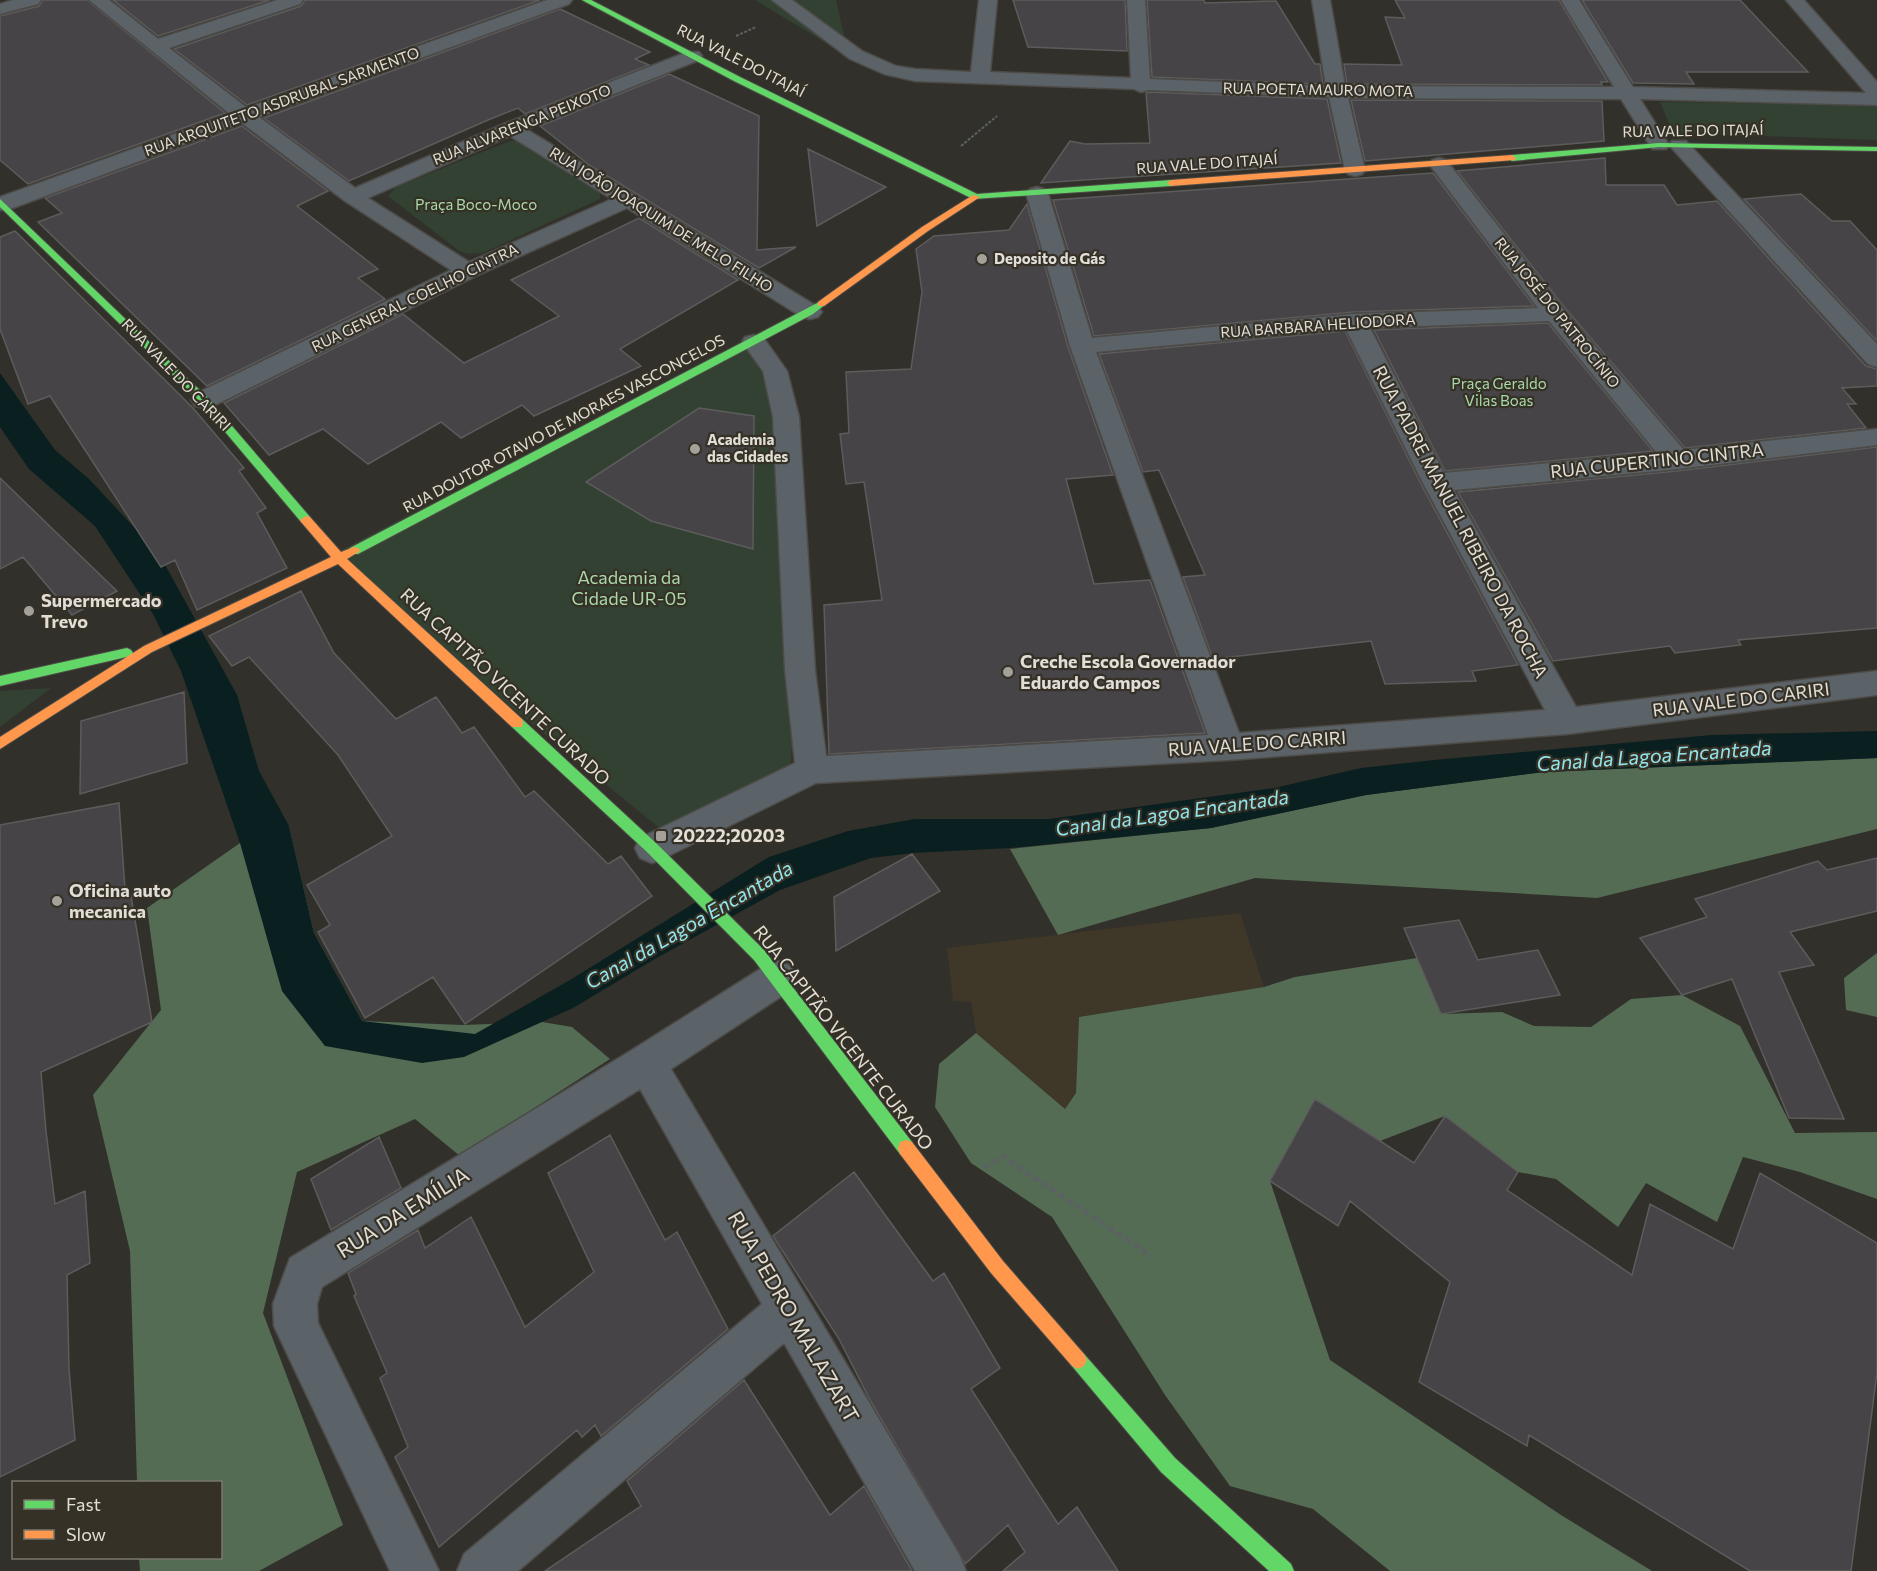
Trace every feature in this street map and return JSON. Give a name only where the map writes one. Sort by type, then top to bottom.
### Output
[{"type":"main road","name":"RUA VALE DO ITAJAÍ","points":[[586,0],[976,197],[1669,145],[1877,148]]},
{"type":"main road","name":"RUA DOUTOR OTAVIO DE MORAES VASCONCELOS","points":[[0,744],[154,646],[340,559],[810,312],[925,229],[976,197]]},
{"type":"main road","name":"RUA VALE DO CARIRI","points":[[1,203],[204,400],[340,559]]},
{"type":"main road","name":"RUA CAPITÃO VICENTE CURADO","points":[[340,559],[652,848],[769,966],[997,1267],[1168,1465],[1284,1571]]},
{"type":"main road","name":"RUA DOUTOR OTAVIO DE MORAES VASCONCELOS","points":[[1,680],[154,646]]},
{"type":"main road","points":[[0,749],[16,734]]},
{"type":"street","points":[[0,9],[32,0]]},
{"type":"street","points":[[98,0],[244,116],[352,197],[468,271]]},
{"type":"street","points":[[156,46],[294,0]]},
{"type":"street","name":"RUA ARQUITETO ASDRUBAL SARMENTO","points":[[1,203],[563,0]]},
{"type":"street","name":"RUA POETA MAURO MOTA","points":[[781,0],[856,55],[891,70],[915,75],[1141,86],[1337,92],[1627,93],[1877,99]]},
{"type":"street","points":[[980,78],[988,0]]},
{"type":"street","points":[[1136,0],[1141,86]]},
{"type":"street","points":[[1321,0],[1337,92],[1355,170]]},
{"type":"street","points":[[1570,0],[1627,93],[1669,145],[1877,359]]},
{"type":"street","points":[[1795,0],[1877,94]]},
{"type":"street","name":"RUA ALVARENGA PEIXOTO","points":[[352,197],[511,128],[693,56]]},
{"type":"street","name":"RUA JOÃO JOAQUIM DE MELO FILHO","points":[[511,128],[810,312]]},
{"type":"street","name":"RUA JOSÉ DO PATROCÍNIO","points":[[1439,164],[1555,314],[1677,460]]},
{"type":"street","points":[[1037,193],[1082,345],[1228,747]]},
{"type":"street","name":"RUA GENERAL COELHO CINTRA","points":[[204,400],[468,271],[628,200]]},
{"type":"street","name":"RUA BARBARA HELIODORA","points":[[1082,345],[1354,321],[1555,314]]},
{"type":"street","name":"RUA PADRE MANUEL RIBEIRO DA ROCHA","points":[[1354,321],[1436,483],[1567,721]]},
{"type":"street","points":[[754,342],[775,371],[786,417],[800,670],[812,770]]},
{"type":"street","name":"RUA CUPERTINO CINTRA","points":[[1436,483],[1677,460],[1877,437]]},
{"type":"street","name":"RUA VALE DO CARIRI","points":[[652,848],[812,770],[1228,747],[1567,721],[1877,683]]},
{"type":"street","name":"RUA DA EMÍLIA","points":[[415,1571],[296,1326],[295,1304],[305,1273],[646,1063],[769,966]]},
{"type":"street","name":"RUA PEDRO MALAZART","points":[[646,1063],[942,1571]]},
{"type":"street","points":[[481,1571],[789,1310]]},
{"type":"path","points":[[693,56],[760,26],[796,39],[832,37]]},
{"type":"path","points":[[929,174],[1038,81]]},
{"type":"path","points":[[1002,1156],[1153,1257]]},
{"type":"shaded area","points":[[1240,913],[1264,987],[1079,1017],[1076,1093],[1065,1109],[976,1033],[971,1002],[953,1001],[947,948]]},
{"type":"green space","points":[[755,0],[836,0],[849,57]]},
{"type":"green space","points":[[1660,102],[1877,105],[1877,140],[1673,133]]},
{"type":"green space","name":"Praça Boco-Moco","points":[[519,140],[600,191],[600,199],[483,253],[468,254],[459,251],[388,196],[396,187],[510,141]]},
{"type":"green space","name":"Academia da Cidade UR-05","points":[[747,340],[791,414],[797,649],[790,780],[663,831],[328,557]]},
{"type":"green space","points":[[51,688],[0,727],[0,691]]},
{"type":"green space","points":[[1877,758],[1877,829],[1597,898],[1255,878],[1058,935],[1010,849],[1211,828],[1366,795],[1544,772]]},
{"type":"green space","points":[[289,826],[314,933],[362,1021],[463,1025],[542,1022],[572,1027],[610,1059],[460,1156],[415,1119],[297,1172],[263,1313],[343,1525],[259,1571],[140,1571],[139,1559],[222,1559],[222,1481],[137,1481],[130,1251],[93,1095],[161,1010],[147,908],[240,843]]},
{"type":"green space","points":[[1877,953],[1877,1017],[1846,1010],[1844,978]]},
{"type":"green space","points":[[1417,958],[1442,1014],[1502,1012],[1534,1026],[1591,1027],[1631,999],[1682,995],[1740,1026],[1795,1133],[1877,1132],[1877,1199],[1800,1172],[1743,1157],[1717,1222],[1646,1183],[1618,1227],[1556,1179],[1518,1172],[1445,1116],[1380,1141],[1315,1100],[1270,1181],[1330,1360],[1561,1515],[1652,1571],[1390,1571],[1313,1509],[1230,1486],[1165,1395],[1052,1217],[971,1163],[935,1107],[939,1064],[976,1033],[1065,1109],[1076,1093],[1079,1017],[1264,987],[1295,977]]},
{"type":"water","name":"Canal da Lagoa Encantada","points":[[0,373],[55,450],[89,479],[159,554],[237,695],[259,771],[289,826],[314,933],[362,1021],[475,1034],[570,980],[769,857],[848,831],[915,819],[1049,819],[1274,788],[1361,768],[1712,735],[1877,731],[1877,758],[1544,772],[1366,795],[1211,828],[1010,848],[913,853],[871,858],[780,890],[653,960],[573,1008],[464,1057],[422,1063],[325,1046],[282,991],[240,843],[181,671],[153,614],[95,526],[29,469],[0,427]]},
{"type":"building","points":[[43,0],[87,0],[225,113],[28,184],[0,160],[0,16],[39,6]]},
{"type":"building","points":[[113,0],[270,0],[158,36]]},
{"type":"building","points":[[305,0],[540,0],[247,105],[174,49],[301,6]]},
{"type":"building","points":[[1013,0],[1125,0],[1127,51],[1028,47]]},
{"type":"building","points":[[1147,0],[1204,0],[1205,3],[1276,1],[1315,64],[1320,64],[1323,84],[1152,77]]},
{"type":"building","points":[[1395,0],[1559,0],[1608,82],[1601,82],[1602,85],[1347,84],[1344,64],[1402,65],[1385,17],[1405,18]]},
{"type":"building","points":[[1582,0],[1740,0],[1808,72],[1686,72],[1694,84],[1633,83]]},
{"type":"building","points":[[560,9],[650,52],[635,59],[649,65],[525,114],[518,108],[349,181],[264,118]]},
{"type":"building","points":[[669,74],[759,116],[757,250],[796,247],[759,268],[589,165],[540,126]]},
{"type":"building","points":[[1146,93],[1327,99],[1341,163],[1041,183],[1070,141],[1085,144],[1150,143]]},
{"type":"building","points":[[1351,100],[1602,101],[1604,141],[1365,161]]},
{"type":"building","points":[[242,126],[328,191],[297,206],[378,269],[358,278],[385,299],[207,386],[38,222],[62,213],[45,198]]},
{"type":"building","points":[[808,149],[886,187],[817,226]]},
{"type":"building","points":[[1605,158],[1606,185],[1664,185],[1677,205],[1717,201],[1866,366],[1877,369],[1877,386],[1842,388],[1856,404],[1847,404],[1866,428],[1685,448],[1565,308],[1457,171]]},
{"type":"building","points":[[1433,173],[1534,306],[1354,312],[1094,336],[1053,200]]},
{"type":"building","points":[[1801,194],[1832,221],[1850,221],[1877,250],[1877,341],[1744,199]]},
{"type":"building","points":[[1027,204],[1068,347],[1113,475],[1066,479],[1094,584],[1150,580],[1205,733],[829,754],[824,605],[882,600],[864,482],[846,484],[840,434],[849,433],[846,372],[911,369],[922,292],[916,249],[934,236],[1009,230]]},
{"type":"building","points":[[639,218],[738,280],[620,349],[641,366],[534,416],[522,405],[461,438],[441,422],[368,464],[323,429],[269,455],[224,403],[403,314],[464,363],[559,316],[511,280]]},
{"type":"building","points":[[15,231],[193,408],[244,468],[239,471],[266,508],[257,513],[287,568],[197,610],[175,560],[161,567],[50,396],[28,404],[0,329],[0,237]]},
{"type":"building","name":"Praça Geraldo Vilas Boas","points":[[1548,323],[1653,451],[1445,471],[1374,330]]},
{"type":"building","points":[[1345,331],[1421,484],[1518,665],[1472,671],[1476,681],[1385,684],[1371,641],[1213,659],[1183,577],[1205,575],[1159,470],[1143,472],[1099,354]]},
{"type":"building","name":"Academia das Cidades","points":[[699,408],[754,416],[753,549],[651,521],[586,482]]},
{"type":"building","points":[[1877,447],[1877,628],[1738,640],[1741,645],[1675,653],[1670,646],[1553,661],[1458,492],[1677,471]]},
{"type":"building","points":[[0,478],[117,591],[72,615],[23,557],[0,569]]},
{"type":"building","points":[[301,591],[334,653],[396,719],[436,697],[462,733],[474,727],[525,797],[534,791],[608,864],[621,856],[652,896],[465,1024],[433,977],[365,1018],[318,932],[330,925],[307,885],[392,836],[338,755],[249,657],[232,666],[209,636]]},
{"type":"building","points":[[184,692],[187,763],[80,794],[81,721]]},
{"type":"building","points":[[119,803],[125,889],[130,890],[152,1022],[41,1072],[55,1204],[85,1191],[90,1263],[67,1275],[69,1369],[75,1440],[0,1477],[0,825]]},
{"type":"building","points":[[912,854],[940,891],[836,951],[834,897]]},
{"type":"building","points":[[1877,858],[1877,911],[1790,932],[1814,965],[1779,972],[1844,1119],[1789,1118],[1732,979],[1682,995],[1640,938],[1707,917],[1695,899],[1818,861],[1827,870]]},
{"type":"building","points":[[1459,920],[1478,960],[1538,950],[1560,995],[1441,1014],[1404,928]]},
{"type":"building","points":[[1315,1099],[1414,1163],[1445,1116],[1518,1172],[1507,1190],[1632,1275],[1650,1204],[1733,1249],[1760,1173],[1877,1243],[1877,1373],[1851,1571],[1750,1571],[1529,1435],[1527,1446],[1419,1382],[1450,1282],[1350,1201],[1338,1226],[1270,1181]]},
{"type":"building","points":[[610,1135],[665,1240],[677,1232],[728,1329],[601,1436],[595,1425],[582,1437],[577,1430],[439,1547],[395,1457],[408,1447],[380,1378],[387,1373],[354,1296],[356,1294],[348,1273],[418,1230],[425,1248],[471,1217],[525,1327],[594,1272],[548,1173]]},
{"type":"building","points":[[379,1137],[401,1188],[331,1230],[311,1179]]},
{"type":"building","points":[[854,1172],[933,1281],[944,1273],[1000,1368],[971,1389],[1058,1524],[1077,1507],[1118,1571],[1003,1571],[1025,1552],[1008,1525],[965,1564],[870,1400],[839,1339],[773,1236]]},
{"type":"building","points":[[744,1380],[830,1515],[864,1486],[912,1571],[545,1571],[641,1506],[627,1481]]},
{"type":"traffic: fast","points":[[586,0],[737,79],[976,197],[1171,183]]},
{"type":"traffic: fast","points":[[1512,158],[1659,145],[1877,149]]},
{"type":"traffic: fast","points":[[0,202],[204,400],[306,520]]},
{"type":"traffic: fast","points":[[354,551],[810,312],[821,304]]},
{"type":"traffic: fast","points":[[0,681],[127,653]]},
{"type":"traffic: fast","points":[[517,723],[652,848],[759,955],[906,1148]]},
{"type":"traffic: fast","points":[[1078,1360],[1168,1465],[1284,1571]]},
{"type":"traffic: slow","points":[[1171,183],[1512,158]]},
{"type":"traffic: slow","points":[[821,304],[925,229],[976,197]]},
{"type":"traffic: slow","points":[[306,520],[340,559],[517,723]]},
{"type":"traffic: slow","points":[[0,744],[148,649],[354,551]]},
{"type":"traffic: slow","points":[[906,1148],[997,1267],[1078,1360]]},
{"type":"place","name":"Deposito de Gás","points":[[982,259]]},
{"type":"place","name":"Academia das Cidades","points":[[695,449]]},
{"type":"place","name":"Supermercado Trevo","points":[[29,611]]},
{"type":"place","name":"Creche Escola Governador Eduardo Campos","points":[[1008,672]]},
{"type":"place","name":"20222;20203","points":[[661,836]]},
{"type":"place","name":"Oficina auto mecanica","points":[[57,901]]}]
